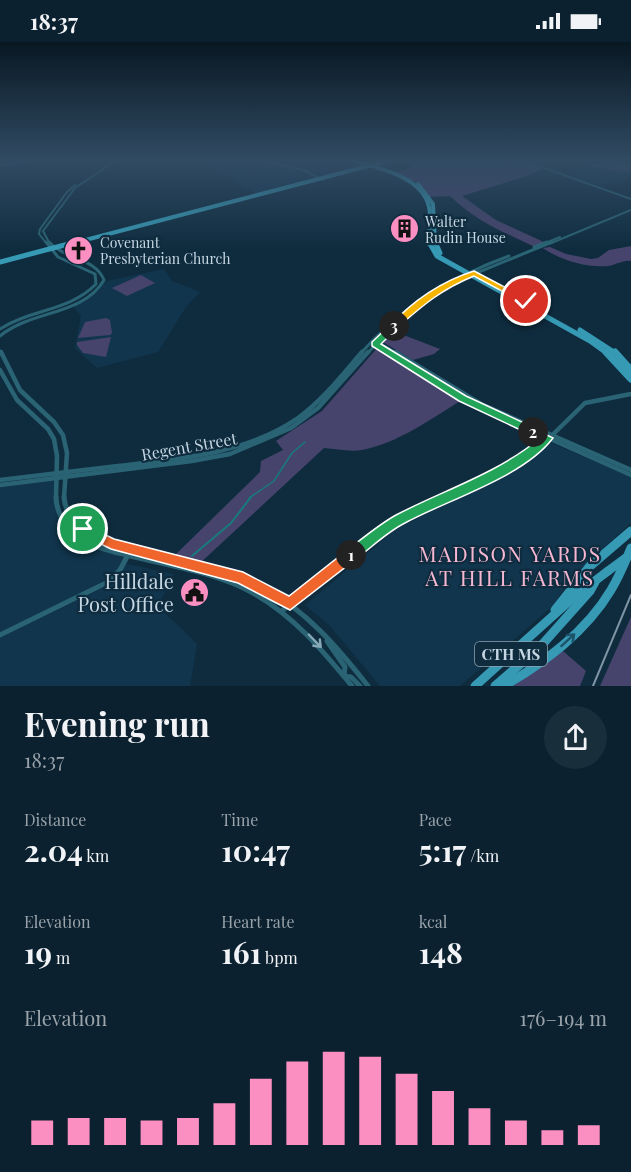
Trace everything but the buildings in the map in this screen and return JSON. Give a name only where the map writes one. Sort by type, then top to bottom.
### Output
[{"type":"main road","points":[[0,262],[284,189]]},
{"type":"main road","points":[[419,189],[430,209],[428,240],[432,250],[446,262],[599,341],[619,356],[631,370]]},
{"type":"main road","points":[[470,273],[599,347],[631,379]]},
{"type":"main road","points":[[546,621],[585,572],[631,531]]},
{"type":"main road","points":[[504,686],[544,660],[595,614],[614,586],[631,548]]},
{"type":"main road","name":"CTH MS","points":[[475,686],[546,621],[631,554]]},
{"type":"main road","name":"CTH MS","points":[[495,686],[540,647],[590,591],[596,581]]},
{"type":"street","points":[[0,336],[16,323],[84,300],[95,293],[102,284],[104,277],[98,269],[53,249],[40,237],[40,229],[70,189]]},
{"type":"street","points":[[0,329],[20,317],[75,300],[88,293],[96,284],[97,278],[92,271],[58,257],[44,235],[45,228],[74,189]]},
{"type":"street","points":[[603,189],[631,199]]},
{"type":"street","name":"Regent Street","points":[[0,480],[201,460],[251,447],[299,423],[324,402],[375,342],[428,296],[470,273],[631,209]]},
{"type":"street","points":[[375,342],[463,399],[631,474]]},
{"type":"street","points":[[0,351],[26,397],[61,431],[66,444],[64,501],[72,519],[95,537],[129,552],[232,582],[283,610],[318,643],[352,686]]},
{"type":"street","points":[[0,370],[16,400],[51,434],[57,449],[55,500],[64,522],[77,536],[88,543],[210,568],[243,578],[290,604],[320,632],[368,686]]},
{"type":"street","points":[[283,610],[398,520],[494,475],[540,448],[585,404],[631,394]]},
{"type":"street","points":[[549,437],[631,470]]},
{"type":"street","name":"Regent Street","points":[[0,485],[56,476]]},
{"type":"street","points":[[0,635],[99,588],[115,575],[129,552]]},
{"type":"street","points":[[256,594],[266,595],[281,605],[290,604]]},
{"type":"street","points":[[320,632],[345,667],[344,676]]},
{"type":"street","points":[[344,676],[351,677],[360,686]]},
{"type":"shaded area","points":[[248,189],[281,189],[258,195]]},
{"type":"shaded area","points":[[422,189],[485,189],[462,196],[496,220],[546,243],[535,247],[501,231],[480,219],[450,196],[428,197]]},
{"type":"shaded area","points":[[631,246],[631,261],[608,266],[591,266],[574,262],[543,248],[550,247],[566,254],[591,259],[598,258],[609,250]]},
{"type":"shaded area","points":[[164,269],[172,281],[200,292],[186,307],[158,352],[97,368],[75,348],[81,316],[72,305],[95,293],[103,282]]},
{"type":"shaded area","points":[[141,275],[155,283],[127,296],[112,288]]},
{"type":"shaded area","points":[[106,318],[110,320],[112,333],[110,335],[78,338],[85,322]]},
{"type":"shaded area","points":[[393,331],[440,349],[434,354],[413,360],[381,341]]},
{"type":"shaded area","points":[[111,337],[106,357],[83,353],[77,345],[77,342]]},
{"type":"shaded area","points":[[378,347],[462,400],[414,430],[375,447],[353,451],[324,448],[198,565],[172,558],[260,472],[261,461],[283,450],[276,441],[322,411]]},
{"type":"shaded area","points":[[549,442],[631,477],[631,523],[572,577],[553,606],[460,686],[380,686],[329,625],[305,605],[395,530],[509,472]]},
{"type":"shaded area","points":[[56,478],[55,493],[64,522],[88,543],[127,555],[115,575],[0,635],[0,485]]},
{"type":"shaded area","points":[[127,564],[174,574],[158,606],[197,644],[190,686],[0,686],[0,638],[109,585]]},
{"type":"shaded area","points":[[631,617],[631,686],[600,686]]},
{"type":"shaded area","points":[[563,651],[586,671],[580,686],[513,686]]},
{"type":"waterway","points":[[249,498],[274,481],[292,453],[305,442]]},
{"type":"waterway","points":[[192,556],[231,523],[251,497]]},
{"type":"railway","points":[[593,686],[631,595]]},
{"type":"place","name":"Walter Rudin House","points":[[404,229]]},
{"type":"place","name":"Covenant Presbyterian Church","points":[[79,250]]},
{"type":"place","name":"Hilldale Post Office","points":[[195,592]]},
{"type":"district","name":"MADISON YARDS AT HILL FARMS","points":[[510,565]]},
{"type":"route","points":[[83,529],[111,544],[243,578],[263,587],[290,604],[389,526],[505,469],[523,458],[547,438],[463,399],[376,344],[428,296],[447,284],[474,273],[526,301]]}]
